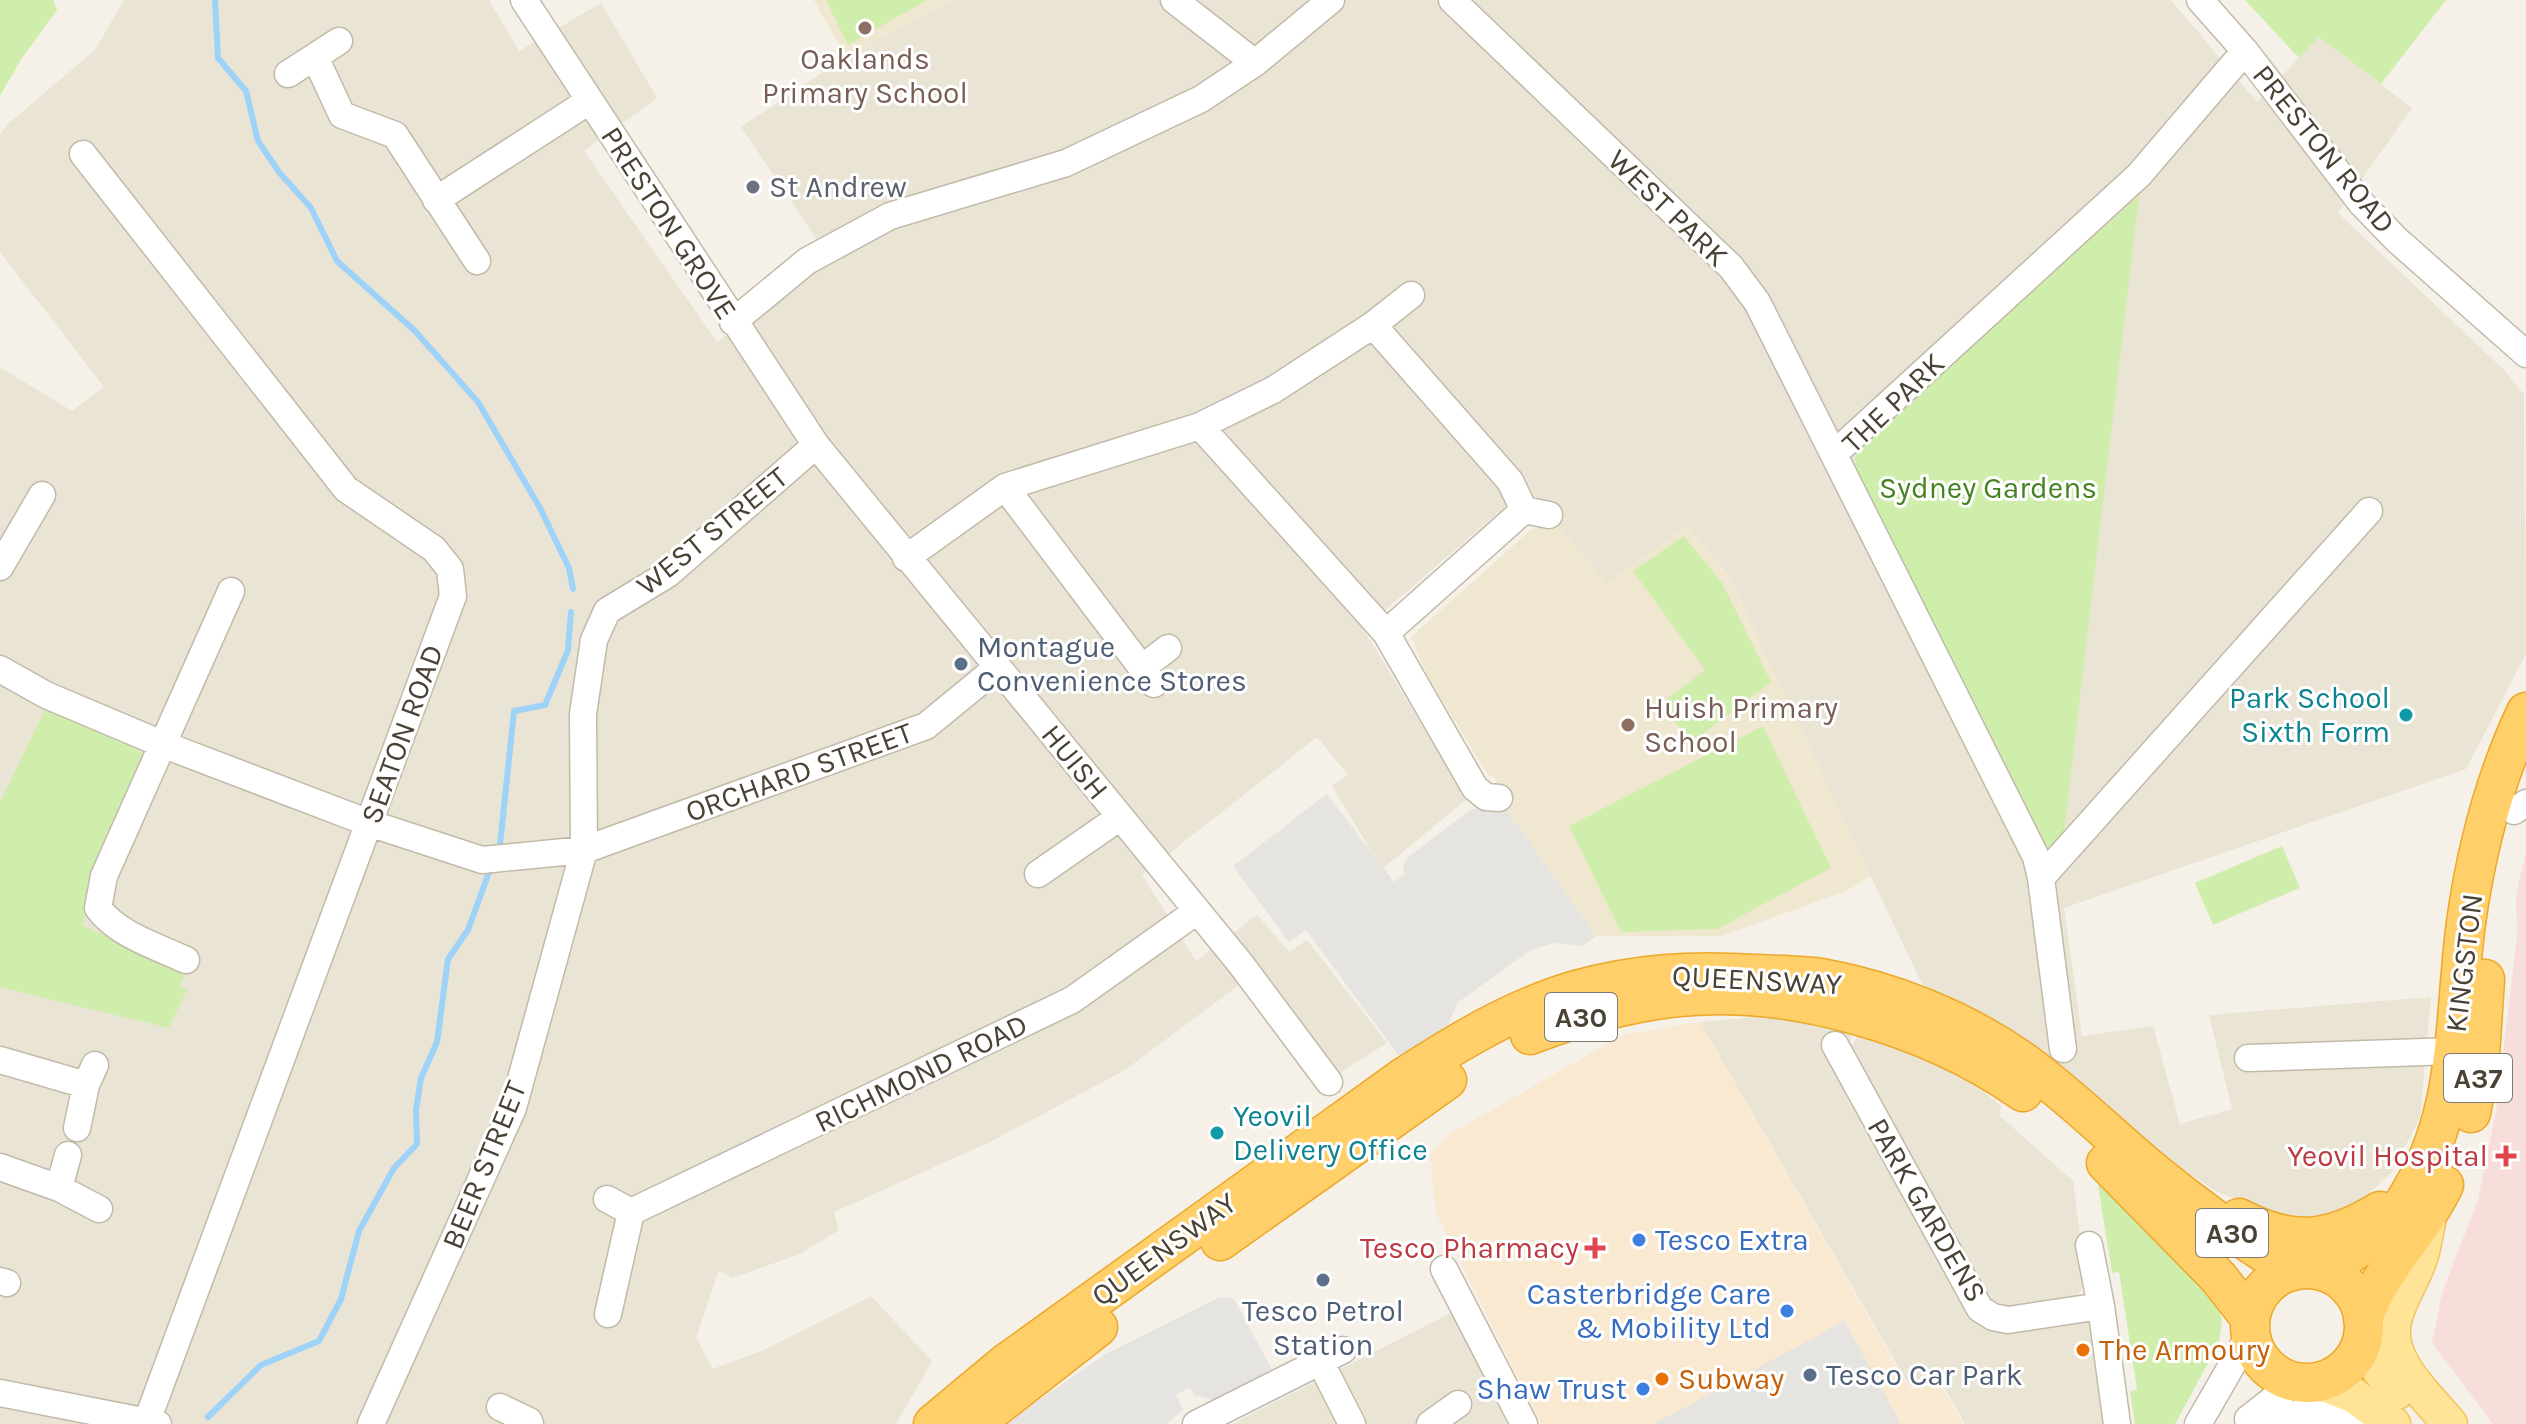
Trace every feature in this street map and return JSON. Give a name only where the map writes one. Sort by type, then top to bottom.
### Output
[{"type":"highway","name":"KINGSTON","points":[[2308,1271],[2385,1227],[2421,1200],[2423,1171],[2441,1126],[2449,1089],[2462,951],[2480,847],[2508,753],[2526,712]]},
{"type":"highway","name":"KINGSTON","points":[[2363,1327],[2378,1283],[2421,1200],[2466,1134],[2476,1093],[2490,928],[2526,774]]},
{"type":"highway","name":"QUEENSWAY","points":[[933,1424],[1005,1364],[1404,1077],[1464,1039],[1522,1010],[1562,995],[1636,976],[1699,970],[1819,978],[1908,1001],[1979,1034],[2021,1060],[2238,1238],[2308,1271]]},
{"type":"highway","name":"QUEENSWAY","points":[[974,1424],[1127,1305],[1421,1097],[1477,1061],[1525,1037],[1574,1019],[1672,997],[1729,996],[1793,1002],[1877,1020],[1951,1050],[2009,1082],[2047,1109],[2141,1196],[2218,1277],[2250,1326]]},
{"type":"highway","points":[[2175,1189],[2260,1229],[2301,1238],[2349,1229],[2421,1200]]},
{"type":"highway","points":[[2308,1271],[2346,1284],[2355,1295],[2363,1327],[2353,1360],[2344,1369],[2307,1382],[2279,1376],[2265,1365],[2256,1350],[2250,1326],[2261,1291],[2271,1281],[2308,1271]]},
{"type":"main road","points":[[2421,1200],[2421,1256],[2395,1311],[2391,1332],[2395,1351],[2407,1373],[2450,1424]]},
{"type":"main road","points":[[2363,1327],[2378,1368],[2386,1380],[2433,1424]]},
{"type":"main road","points":[[2307,1382],[2353,1395],[2393,1424]]},
{"type":"street","name":"PRESTON GROVE","points":[[524,0],[816,445]]},
{"type":"street","points":[[1174,0],[1255,63]]},
{"type":"street","points":[[733,322],[807,261],[890,216],[1066,163],[1201,99],[1255,63],[1331,0]]},
{"type":"street","name":"WEST PARK","points":[[1452,0],[1731,267],[1757,302],[1835,453]]},
{"type":"street","name":"PRESTON ROAD","points":[[2200,0],[2245,51],[2362,204],[2397,240],[2526,354]]},
{"type":"street","points":[[288,74],[339,41]]},
{"type":"street","name":"THE PARK","points":[[2063,1049],[2041,878],[2029,843],[1835,453],[2139,175],[2245,51]]},
{"type":"street","points":[[315,57],[342,115],[395,135],[477,261]]},
{"type":"street","points":[[436,200],[589,101]]},
{"type":"street","name":"SEATON ROAD","points":[[83,154],[346,489],[434,549],[450,569],[453,596],[152,1422]]},
{"type":"street","points":[[906,558],[1005,487],[1200,426],[1273,390],[1373,325],[1411,295]]},
{"type":"street","points":[[1373,325],[1536,513],[1386,633]]},
{"type":"street","points":[[1200,426],[1386,633],[1475,788],[1486,797],[1499,798]]},
{"type":"street","name":"HUISH","points":[[816,445],[1197,911],[1329,1082]]},
{"type":"street","name":"WEST STREET","points":[[584,850],[583,714],[594,640],[607,611],[668,574],[816,445]]},
{"type":"street","points":[[1005,487],[1148,676],[1168,648]]},
{"type":"street","points":[[0,567],[42,495]]},
{"type":"street","points":[[2041,878],[2369,511]]},
{"type":"street","points":[[186,960],[122,930],[107,920],[98,908],[104,876],[231,591]]},
{"type":"street","name":"ORCHARD STREET","points":[[0,669],[46,695],[162,744],[369,823],[482,860],[584,850],[926,726],[998,667]]},
{"type":"street","points":[[1038,874],[1120,817]]},
{"type":"street","name":"BEER STREET","points":[[371,1424],[513,1108],[584,850]]},
{"type":"street","name":"RICHMOND ROAD","points":[[631,1212],[1072,1000],[1197,911]]},
{"type":"street","name":"PARK GARDENS","points":[[1835,1045],[1980,1309],[1993,1317],[2008,1320],[2101,1306]]},
{"type":"street","points":[[2248,1058],[2453,1051]]},
{"type":"street","points":[[0,1060],[91,1075],[77,1128]]},
{"type":"street","points":[[59,1188],[68,1155]]},
{"type":"street","points":[[0,1167],[59,1188],[99,1209]]},
{"type":"street","points":[[607,1199],[631,1212],[608,1314]]},
{"type":"street","points":[[2089,1245],[2101,1306],[2117,1424]]},
{"type":"street","points":[[1444,1269],[1524,1424]]},
{"type":"street","points":[[2198,1424],[2250,1326]]},
{"type":"street","points":[[1196,1424],[1332,1356],[1352,1424]]},
{"type":"street","points":[[2243,1424],[2307,1382]]},
{"type":"street","points":[[0,1393],[152,1422]]},
{"type":"street","points":[[1430,1424],[1458,1404]]},
{"type":"street","points":[[500,1407],[530,1424]]},
{"type":"street","points":[[2251,1424],[2305,1412],[2322,1413],[2356,1424]]},
{"type":"shaded area","points":[[124,0],[489,0],[519,51],[601,3],[657,98],[584,151],[717,342],[830,259],[741,127],[846,57],[955,0],[2171,0],[2257,102],[2319,37],[2412,108],[2338,213],[2505,371],[2524,394],[2526,654],[2466,769],[2064,908],[2082,1036],[2153,1026],[2180,1124],[2232,1109],[2209,1015],[2431,997],[2420,1118],[2391,1173],[2349,1211],[2308,1219],[2267,1212],[2214,1190],[2165,1158],[1984,1023],[1922,984],[1728,576],[1687,526],[1607,584],[1526,489],[1363,629],[1467,799],[1382,869],[1332,786],[1348,775],[1317,737],[1142,875],[1196,961],[1257,915],[1289,952],[1307,940],[1387,1043],[1338,1074],[1259,970],[1125,1070],[990,1142],[834,1212],[839,1230],[800,1254],[732,1278],[719,1270],[696,1338],[713,1369],[761,1351],[871,1296],[932,1361],[896,1424],[0,1424],[0,367],[72,411],[104,387],[0,252],[0,135],[8,124],[95,50]]},
{"type":"shaded area","name":"Oaklands Primary School","points":[[814,0],[955,0],[846,57]]},
{"type":"shaded area","name":"Huish Primary School","points":[[1558,526],[1607,584],[1687,526],[1728,577],[1871,876],[1846,891],[1722,936],[1596,936],[1507,810],[1494,777],[1488,775],[1427,675],[1411,637],[1532,529]]},
{"type":"shaded area","points":[[1327,794],[1394,882],[1405,874],[1406,859],[1471,809],[1507,810],[1596,936],[1583,946],[1554,943],[1531,950],[1457,1003],[1444,1035],[1402,1060],[1306,930],[1289,942],[1233,866]]},
{"type":"shaded area","name":"Yeovil Hospital","points":[[2526,851],[2526,1424],[2493,1424],[2432,1343],[2442,1293],[2478,1200],[2496,1111],[2517,937],[2516,895]]},
{"type":"shaded area","points":[[1778,1015],[1853,1029],[1849,1050],[1859,1033],[1962,1074],[2001,1106],[2000,1116],[2073,1181],[2086,1282],[2075,1299],[2097,1320],[2112,1424],[1965,1424],[1939,1378],[1910,1387],[1700,1022]]},
{"type":"shaded area","name":"Tesco Extra","points":[[1700,1022],[1910,1390],[1938,1380],[1963,1424],[1541,1424],[1436,1213],[1430,1155],[1448,1135],[1623,1035]]},
{"type":"shaded area","points":[[1220,1297],[1234,1299],[1274,1373],[1217,1401],[1194,1395],[1190,1387],[1176,1395],[1183,1410],[1166,1424],[1004,1424],[1106,1354]]},
{"type":"shaded area","points":[[1453,1312],[1507,1424],[1232,1424]]},
{"type":"shaded area","name":"Tesco Car Park","points":[[1844,1320],[1901,1424],[1654,1424],[1837,1325]]},
{"type":"green space","points":[[0,0],[53,0],[57,10],[22,58],[0,96]]},
{"type":"green space","points":[[826,0],[927,0],[848,45]]},
{"type":"green space","points":[[2245,0],[2446,0],[2381,84],[2319,37],[2299,58]]},
{"type":"green space","name":"Sydney Gardens","points":[[2139,196],[2064,833],[2054,849],[2042,849],[1854,479],[1856,452],[1875,429]]},
{"type":"green space","points":[[1684,536],[1722,583],[1771,682],[1691,743],[1661,703],[1705,670],[1633,571]]},
{"type":"green space","points":[[46,708],[145,754],[86,892],[89,906],[82,925],[187,972],[179,986],[187,990],[169,1028],[0,987],[0,802]]},
{"type":"green space","points":[[1763,726],[1831,868],[1717,929],[1621,932],[1569,826]]},
{"type":"green space","points":[[2282,846],[2300,888],[2213,925],[2195,883]]},
{"type":"green space","points":[[2109,1181],[2218,1303],[2222,1321],[2219,1343],[2175,1424],[2135,1424],[2130,1392],[2137,1389],[2119,1272],[2112,1273],[2098,1185]]},
{"type":"waterway","points":[[215,0],[218,58],[246,91],[258,141],[279,172],[311,208],[337,261],[415,331],[478,402],[540,508],[569,568],[573,589]]},
{"type":"waterway","points":[[500,845],[514,711],[545,705],[568,650],[571,612]]},
{"type":"waterway","points":[[208,1417],[261,1365],[319,1341],[341,1299],[359,1231],[394,1168],[417,1144],[416,1110],[421,1078],[437,1042],[448,959],[468,930],[489,872]]},
{"type":"place","name":"Oaklands Primary School","points":[[865,28]]},
{"type":"place","name":"St Andrew","points":[[753,187]]},
{"type":"place","name":"Montague Convenience Stores","points":[[961,664]]},
{"type":"place","name":"Park School Sixth Form","points":[[2406,715]]},
{"type":"place","name":"Huish Primary School","points":[[1628,725]]},
{"type":"place","name":"Yeovil Delivery Office","points":[[1217,1133]]},
{"type":"place","name":"Yeovil Hospital","points":[[2506,1156]]},
{"type":"place","name":"Tesco Extra","points":[[1639,1240]]},
{"type":"place","name":"Tesco Pharmacy","points":[[1595,1248]]},
{"type":"place","name":"Tesco Petrol Station","points":[[1323,1280]]},
{"type":"place","name":"Casterbridge Care & Mobility Ltd","points":[[1787,1311]]},
{"type":"place","name":"The Armoury","points":[[2083,1350]]},
{"type":"place","name":"Tesco Car Park","points":[[1810,1375]]},
{"type":"place","name":"Subway","points":[[1662,1379]]},
{"type":"place","name":"Shaw Trust","points":[[1643,1389]]}]
